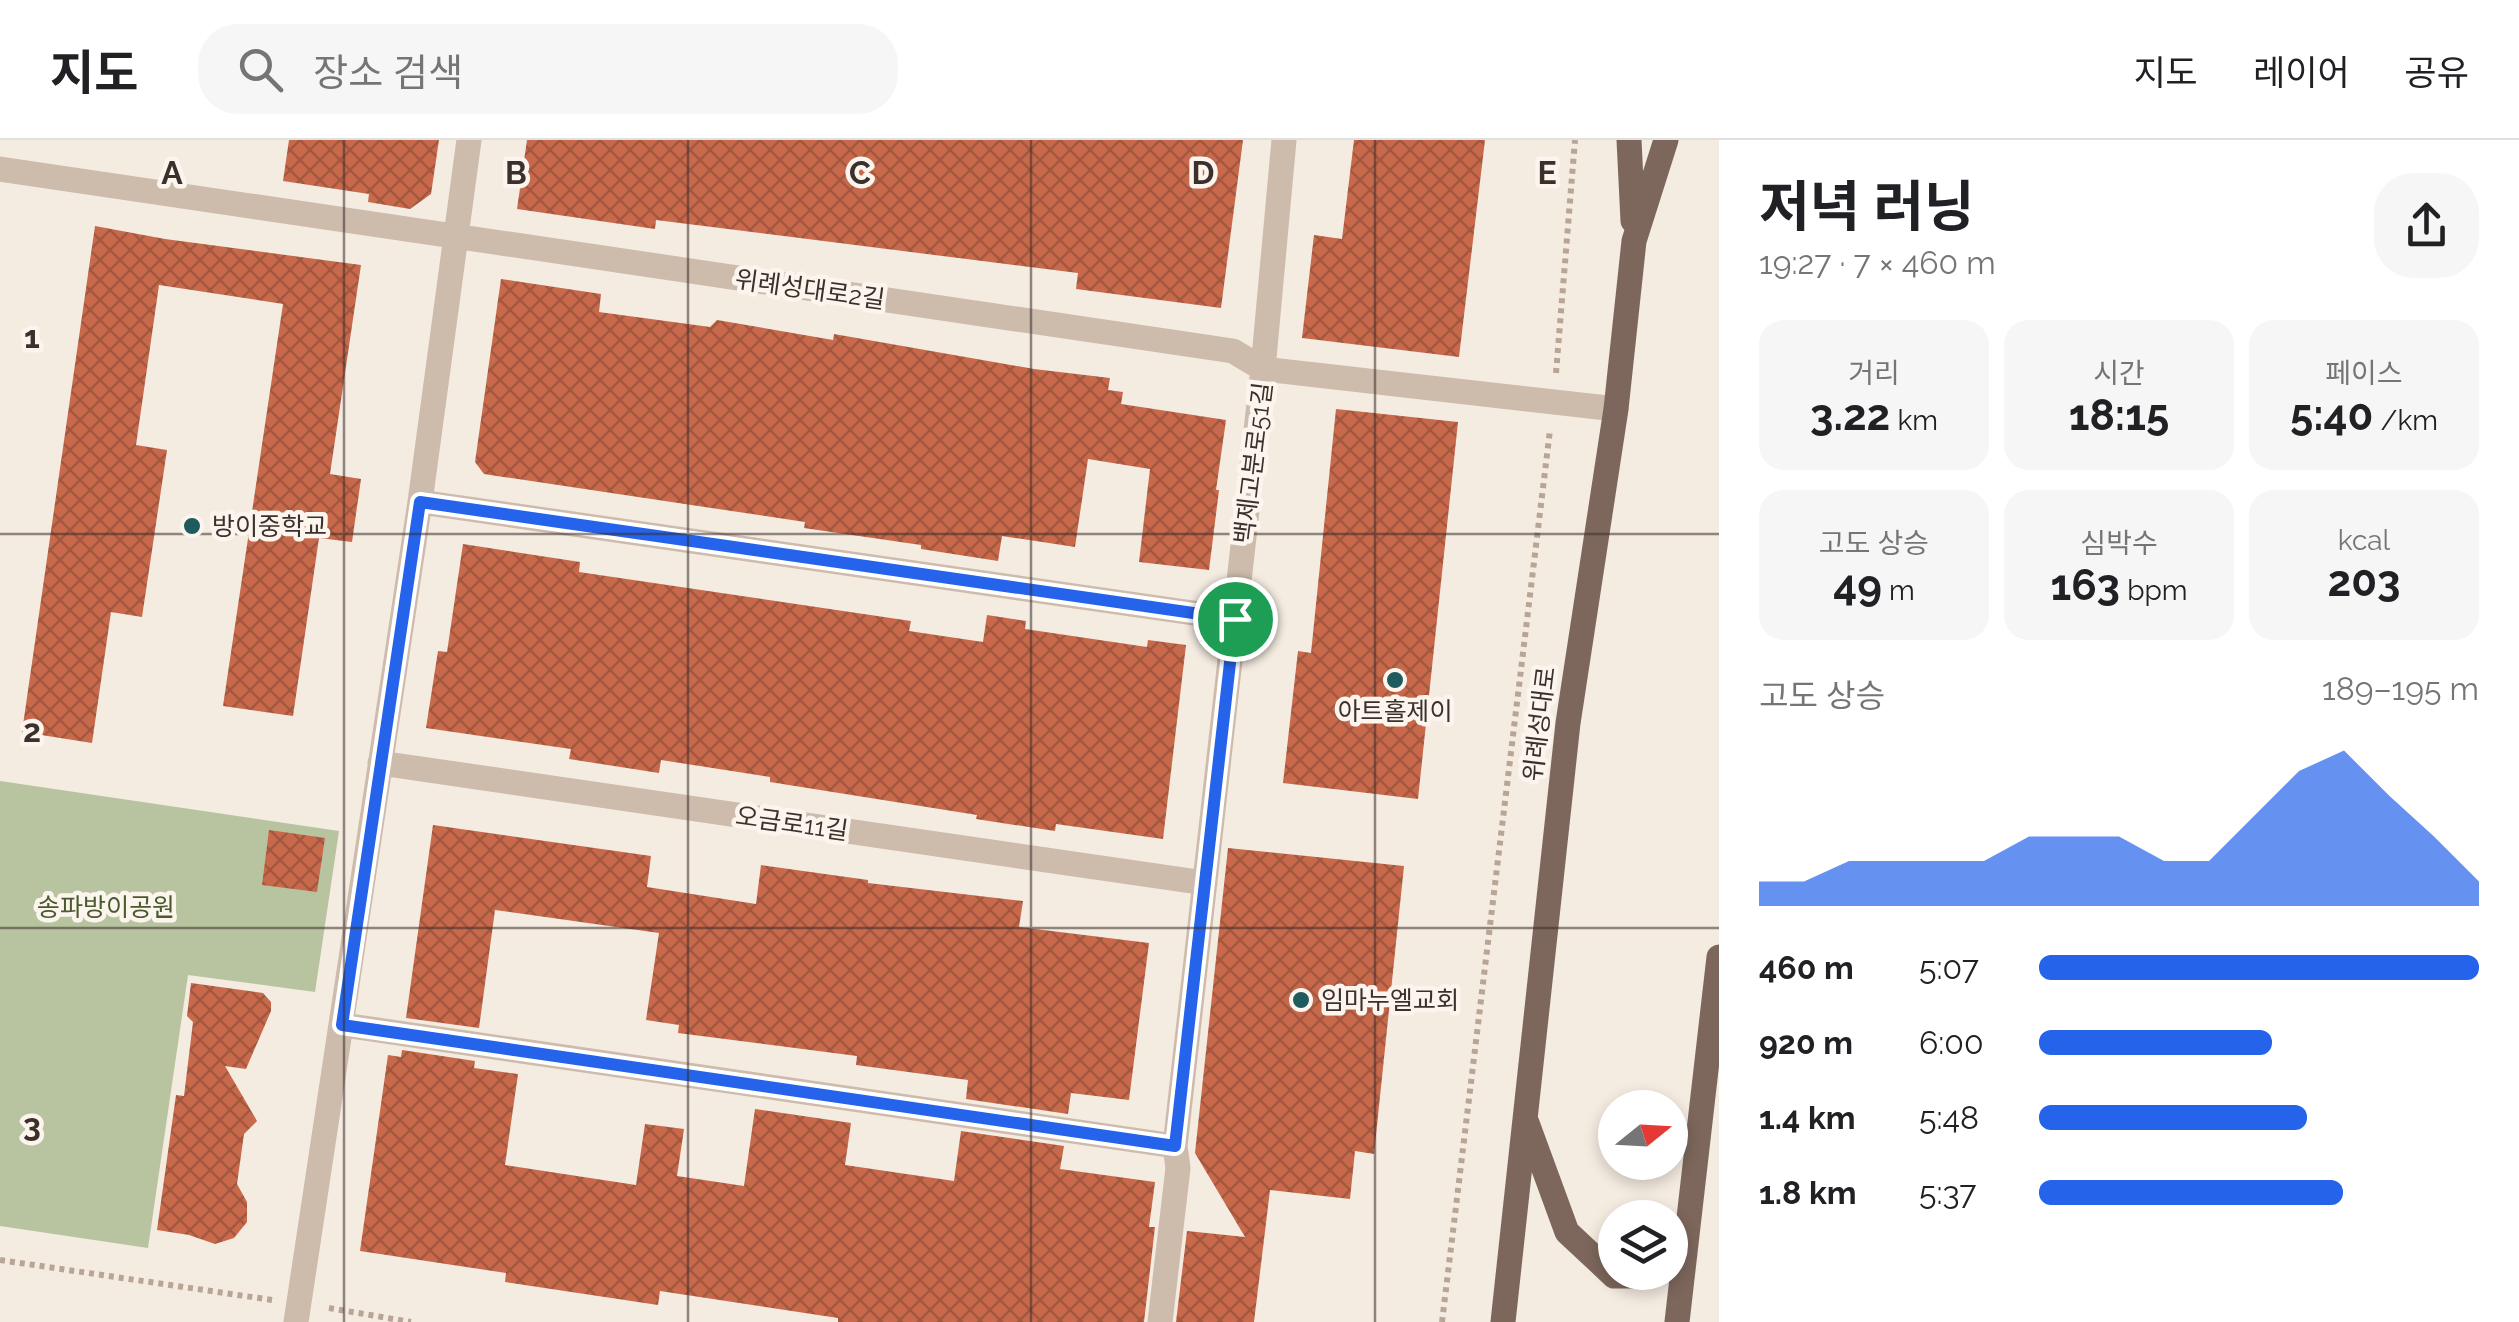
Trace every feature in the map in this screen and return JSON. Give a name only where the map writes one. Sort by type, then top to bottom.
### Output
[{"type":"main road","points":[[1628,140],[1634,241]]},
{"type":"main road","name":"위례성대로","points":[[1503,1322],[1568,723],[1616,409],[1634,241],[1666,140]]},
{"type":"main road","points":[[1685,1200],[1719,957]]},
{"type":"main road","points":[[1525,1118],[1567,1232],[1598,1261]]},
{"type":"main road","points":[[1677,1290],[1677,1322]]},
{"type":"street","points":[[298,1313],[420,502],[468,140]]},
{"type":"street","name":"백제고분로51길","points":[[1160,1322],[1178,1168],[1175,1146],[1264,369],[1284,140]]},
{"type":"street","name":"위례성대로2길","points":[[0,170],[1233,351],[1264,369],[1616,409]]},
{"type":"street","points":[[420,502],[1235,619]]},
{"type":"street","name":"오금로11길","points":[[380,763],[1205,883]]},
{"type":"street","points":[[342,1025],[1175,1146]]},
{"type":"path","points":[[1442,1322],[1553,402],[1576,140]]},
{"type":"path","points":[[0,1260],[298,1313],[411,1322]]},
{"type":"green space","name":"송파방이공원","points":[[0,781],[339,831],[315,992],[188,975],[148,1248],[0,1226]]},
{"type":"building","points":[[289,140],[439,140],[431,194],[410,209],[368,202],[369,194],[283,181]]},
{"type":"building","points":[[527,140],[1243,140],[1221,308],[1076,289],[1078,273],[656,220],[655,229],[517,209]]},
{"type":"building","points":[[1354,140],[1485,140],[1459,357],[1302,338],[1314,235],[1342,239]]},
{"type":"building","points":[[95,226],[361,265],[330,474],[361,479],[352,542],[319,538],[293,716],[223,706],[283,304],[159,285],[136,445],[167,450],[142,617],[111,612],[92,743],[22,732]]},
{"type":"building","points":[[501,279],[601,294],[599,312],[710,327],[717,320],[833,340],[834,334],[1034,369],[1110,378],[1108,390],[1123,392],[1121,404],[1226,420],[1209,570],[1139,562],[1150,469],[1088,459],[1075,547],[1002,536],[998,561],[804,528],[805,522],[484,474],[475,462]]},
{"type":"building","points":[[1336,409],[1458,422],[1418,799],[1283,783],[1298,651],[1311,653]]},
{"type":"building","points":[[463,544],[580,562],[579,572],[911,621],[909,631],[983,642],[987,615],[1026,621],[1025,629],[1147,647],[1148,640],[1186,645],[1163,839],[1056,824],[1055,831],[976,819],[977,815],[661,760],[659,773],[569,759],[571,749],[426,728],[438,651],[447,652]]},
{"type":"building","points":[[433,825],[651,856],[647,887],[756,904],[761,865],[868,883],[1023,901],[1019,927],[1149,943],[1129,1100],[1071,1093],[1068,1114],[966,1099],[968,1080],[856,1065],[857,1056],[678,1033],[679,1025],[646,1020],[659,933],[495,910],[479,1028],[406,1018]]},
{"type":"building","points":[[269,830],[325,838],[317,892],[262,885]]},
{"type":"building","name":"임마누엘교회","points":[[1228,848],[1404,866],[1374,1154],[1355,1151],[1350,1199],[1270,1190],[1254,1322],[1176,1322],[1187,1231],[1245,1237],[1195,1153]]},
{"type":"building","points":[[191,983],[263,993],[271,1002],[271,1011],[246,1069],[225,1066],[257,1121],[244,1134],[237,1184],[247,1202],[247,1222],[234,1238],[215,1244],[157,1230],[176,1095],[184,1096],[193,1022],[187,1016]]},
{"type":"building","points":[[402,1050],[475,1061],[474,1068],[518,1074],[505,1165],[636,1185],[645,1124],[684,1129],[677,1176],[744,1186],[755,1109],[851,1123],[845,1165],[954,1181],[961,1131],[1064,1146],[1060,1169],[1155,1182],[1149,1227],[1155,1227],[1144,1322],[838,1322],[838,1318],[660,1291],[658,1305],[505,1282],[506,1273],[360,1251],[388,1055],[401,1057]]},
{"type":"place","name":"방이중학교","points":[[192,526]]},
{"type":"place","name":"아트홀제이","points":[[1395,680]]},
{"type":"place","name":"임마누엘교회","points":[[1301,1000]]},
{"type":"route","points":[[420,502],[1235,619],[1175,1146],[342,1025],[420,502]]}]
